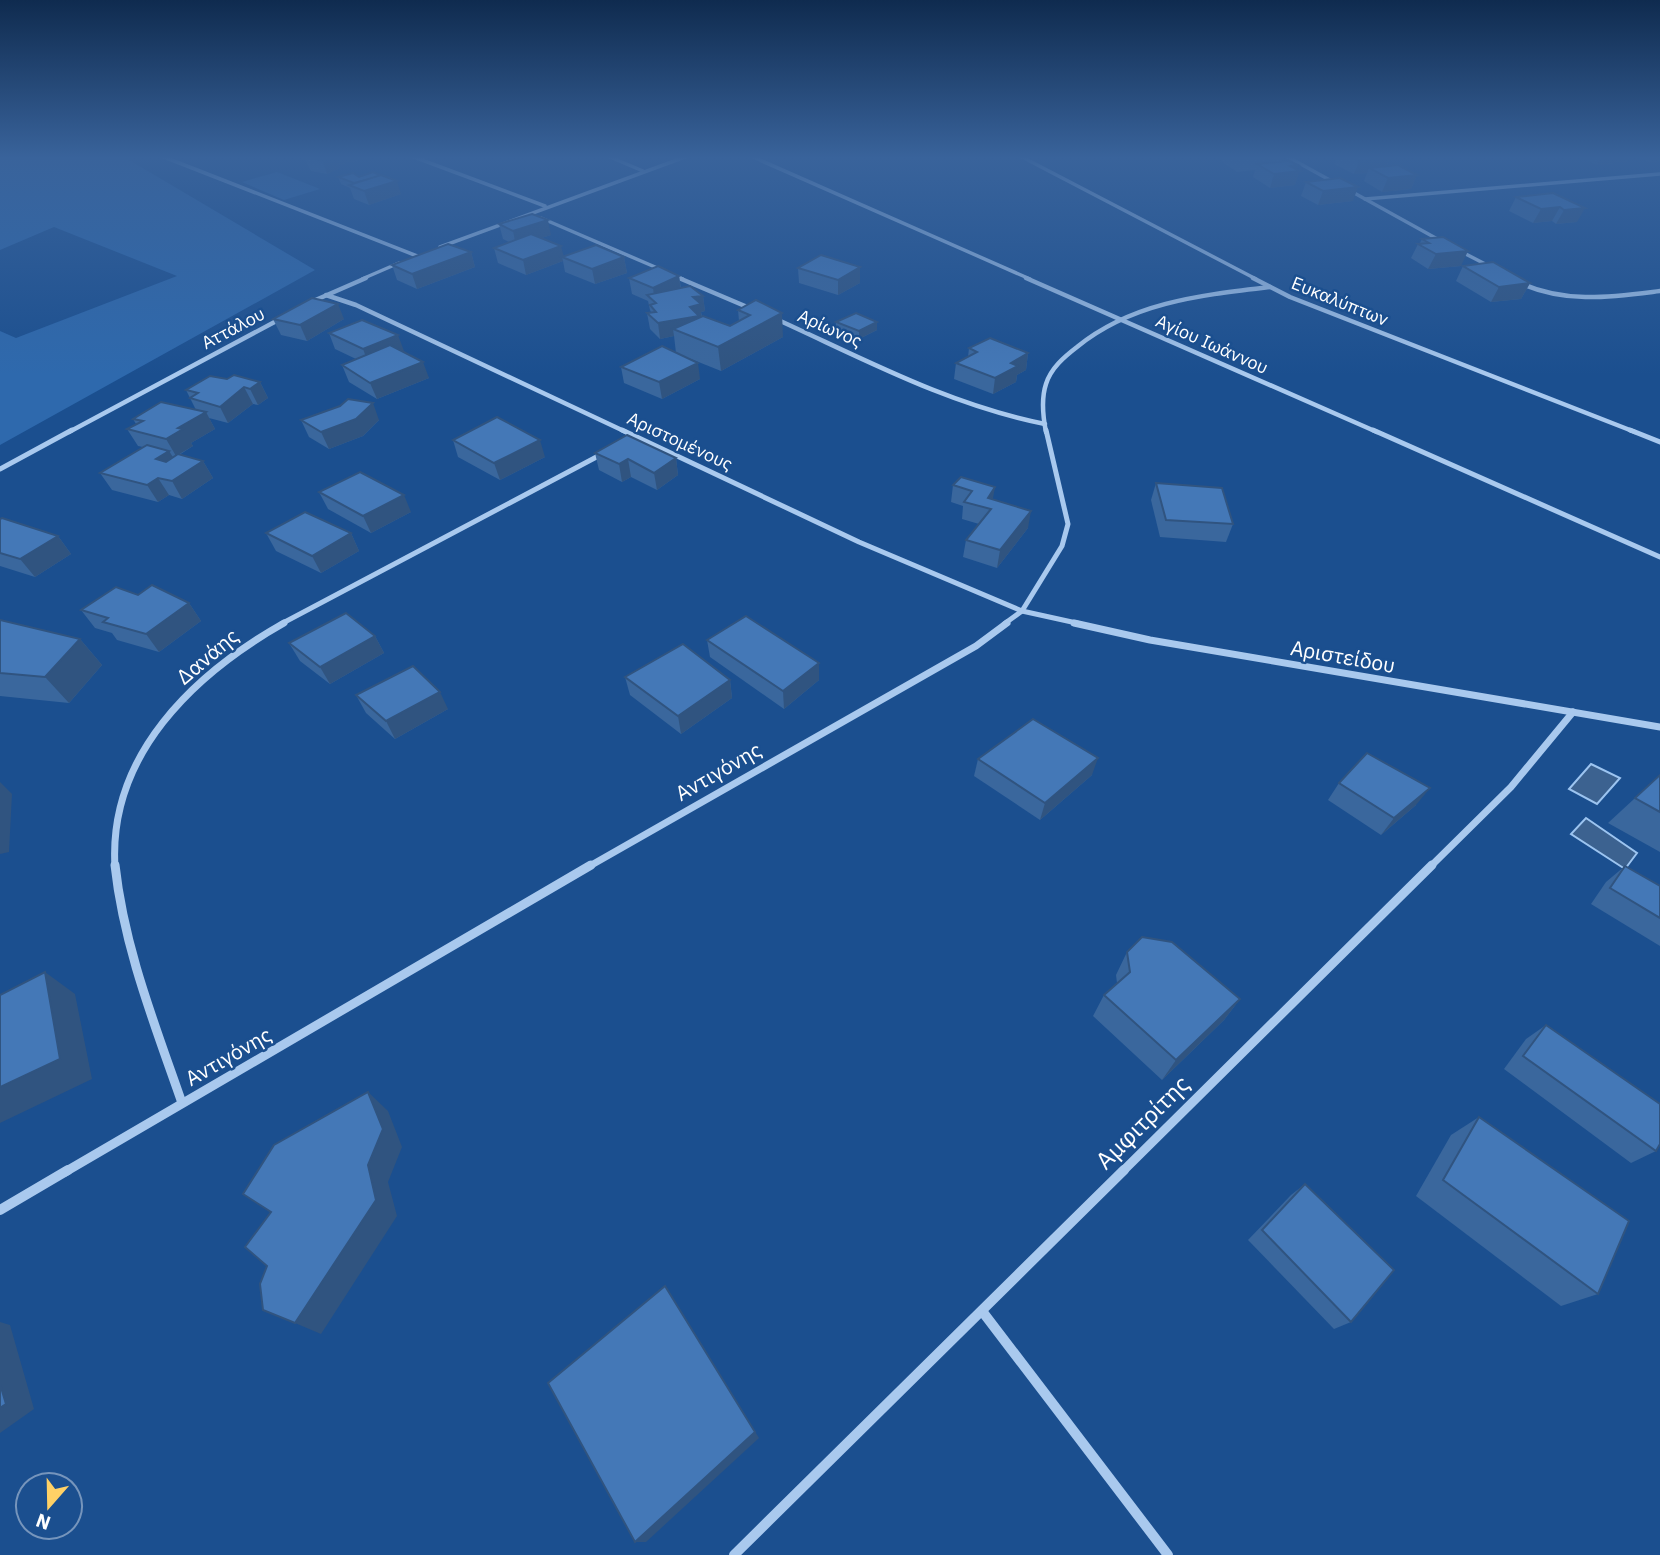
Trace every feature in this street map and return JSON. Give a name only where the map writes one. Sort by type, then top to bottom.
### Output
[{"type":"street","points":[[349,230],[417,256]]},
{"type":"street","points":[[436,249],[486,230]]},
{"type":"street","points":[[568,230],[755,310]]},
{"type":"street","name":"Αγίου Ιωάννου","points":[[918,230],[1660,556]]},
{"type":"street","name":"Ευκαλύπτων","points":[[1160,230],[1302,302],[1660,442]]},
{"type":"street","points":[[1422,230],[1445,242]]},
{"type":"street","points":[[1457,249],[1502,274]]},
{"type":"street","points":[[303,307],[427,252]]},
{"type":"street","points":[[1514,280],[1537,292],[1562,299],[1588,299],[1660,291]]},
{"type":"street","name":"Αντιγόνης","points":[[0,1210],[786,752],[927,676],[991,637],[1022,611],[1055,560],[1067,533],[1068,524],[1045,424],[1043,396],[1052,371],[1088,337],[1118,318],[1180,299],[1270,287]]},
{"type":"street","name":"Αριστομένους","points":[[326,295],[356,305],[859,542],[1022,611]]},
{"type":"street","name":"Αττάλου","points":[[0,469],[291,313]]},
{"type":"street","name":"Αρίωνος","points":[[767,316],[945,395],[1006,417],[1045,424]]},
{"type":"street","points":[[624,442],[636,436]]},
{"type":"street","name":"Δανάης","points":[[182,1103],[123,925],[116,874],[115,832],[124,792],[135,762],[151,735],[192,690],[264,633],[612,448]]},
{"type":"street","name":"Αριστείδου","points":[[1022,611],[1150,640],[1660,727]]},
{"type":"street","name":"Αμφιτρίτης","points":[[734,1555],[1364,929],[1511,787],[1573,712]]},
{"type":"street","points":[[982,1311],[1168,1555]]},
{"type":"shaded area","points":[[0,230],[48,230],[0,250]]},
{"type":"shaded area","points":[[60,230],[247,230],[315,270],[0,445],[0,331],[16,338],[177,276]]},
{"type":"shaded area","points":[[1591,764],[1620,778],[1597,804],[1569,789]]},
{"type":"shaded area","points":[[1586,818],[1637,853],[1625,869],[1571,834]]},
{"type":"building","points":[[531,234],[561,246],[523,260],[494,248]]},
{"type":"building","points":[[1443,237],[1468,251],[1436,254],[1418,244],[1429,243],[1422,239]]},
{"type":"building","points":[[448,244],[471,252],[412,274],[392,265]]},
{"type":"building","points":[[596,245],[624,257],[592,269],[562,257]]},
{"type":"building","points":[[821,255],[860,267],[838,280],[798,268]]},
{"type":"building","points":[[1493,262],[1530,283],[1499,287],[1463,266]]},
{"type":"building","points":[[658,266],[679,276],[653,288],[629,278]]},
{"type":"building","points":[[690,286],[703,296],[693,297],[701,304],[690,307],[699,316],[658,323],[647,313],[656,312],[650,305],[656,303],[647,295]]},
{"type":"building","points":[[312,298],[338,304],[300,325],[273,319]]},
{"type":"building","points":[[756,300],[782,313],[718,347],[673,329],[703,316],[730,326],[750,315],[738,310]]},
{"type":"building","points":[[856,313],[877,322],[859,331],[836,322]]},
{"type":"building","points":[[362,320],[398,335],[363,349],[329,333]]},
{"type":"building","points":[[990,338],[1028,353],[1011,363],[1018,366],[995,378],[956,363],[977,352],[969,348]]},
{"type":"building","points":[[390,345],[423,362],[370,383],[342,365]]},
{"type":"building","points":[[662,346],[698,363],[659,382],[621,367]]},
{"type":"building","points":[[234,375],[260,382],[250,389],[244,387],[220,407],[190,398],[198,393],[186,390],[210,376],[227,379]]},
{"type":"building","points":[[348,399],[373,403],[356,419],[321,432],[301,420],[340,406]]},
{"type":"building","points":[[161,402],[206,412],[178,428],[183,429],[166,439],[127,429],[143,421],[133,419]]},
{"type":"building","points":[[497,417],[540,440],[494,463],[453,440]]},
{"type":"building","points":[[627,435],[676,458],[654,473],[628,459],[619,464],[595,453]]},
{"type":"building","points":[[147,445],[169,451],[156,459],[166,462],[178,454],[203,461],[172,481],[158,478],[147,485],[100,473]]},
{"type":"building","points":[[360,472],[404,495],[363,516],[319,492]]},
{"type":"building","points":[[961,477],[995,487],[988,498],[1031,511],[1000,550],[966,540],[991,509],[964,502],[972,491],[953,485]]},
{"type":"building","points":[[1156,483],[1222,488],[1233,524],[1166,520]]},
{"type":"building","points":[[305,512],[351,533],[312,556],[266,533]]},
{"type":"building","points":[[2,518],[58,536],[20,559],[0,553]]},
{"type":"building","points":[[152,585],[189,603],[146,634],[103,622],[108,618],[81,610],[116,587],[138,595]]},
{"type":"building","points":[[346,613],[375,636],[320,667],[289,643]]},
{"type":"building","points":[[746,616],[819,663],[783,691],[707,640]]},
{"type":"building","points":[[0,620],[80,639],[45,677],[0,673]]},
{"type":"building","points":[[683,644],[730,680],[678,716],[625,677]]},
{"type":"building","points":[[413,666],[440,692],[386,721],[356,695]]},
{"type":"building","points":[[1033,719],[1098,758],[1045,803],[978,759]]},
{"type":"building","points":[[1367,753],[1430,788],[1394,818],[1339,783]]},
{"type":"building","points":[[1660,775],[1660,812],[1635,798]]},
{"type":"building","points":[[1625,866],[1660,886],[1660,918],[1610,888]]},
{"type":"building","points":[[1142,937],[1172,942],[1240,999],[1176,1060],[1104,995],[1130,972],[1127,952]]},
{"type":"building","points":[[45,972],[60,1059],[0,1087],[0,995]]},
{"type":"building","points":[[1546,1025],[1660,1104],[1660,1144],[1656,1151],[1523,1056]]},
{"type":"building","points":[[368,1092],[383,1129],[368,1165],[376,1200],[295,1323],[263,1310],[260,1284],[267,1266],[245,1247],[271,1212],[243,1194],[274,1145]]},
{"type":"building","points":[[1479,1117],[1629,1221],[1598,1294],[1443,1180]]},
{"type":"building","points":[[1305,1184],[1394,1270],[1351,1322],[1262,1230]]},
{"type":"building","points":[[665,1286],[755,1432],[635,1542],[548,1383]]},
{"type":"building","points":[[0,1384],[6,1404],[0,1408]]}]
